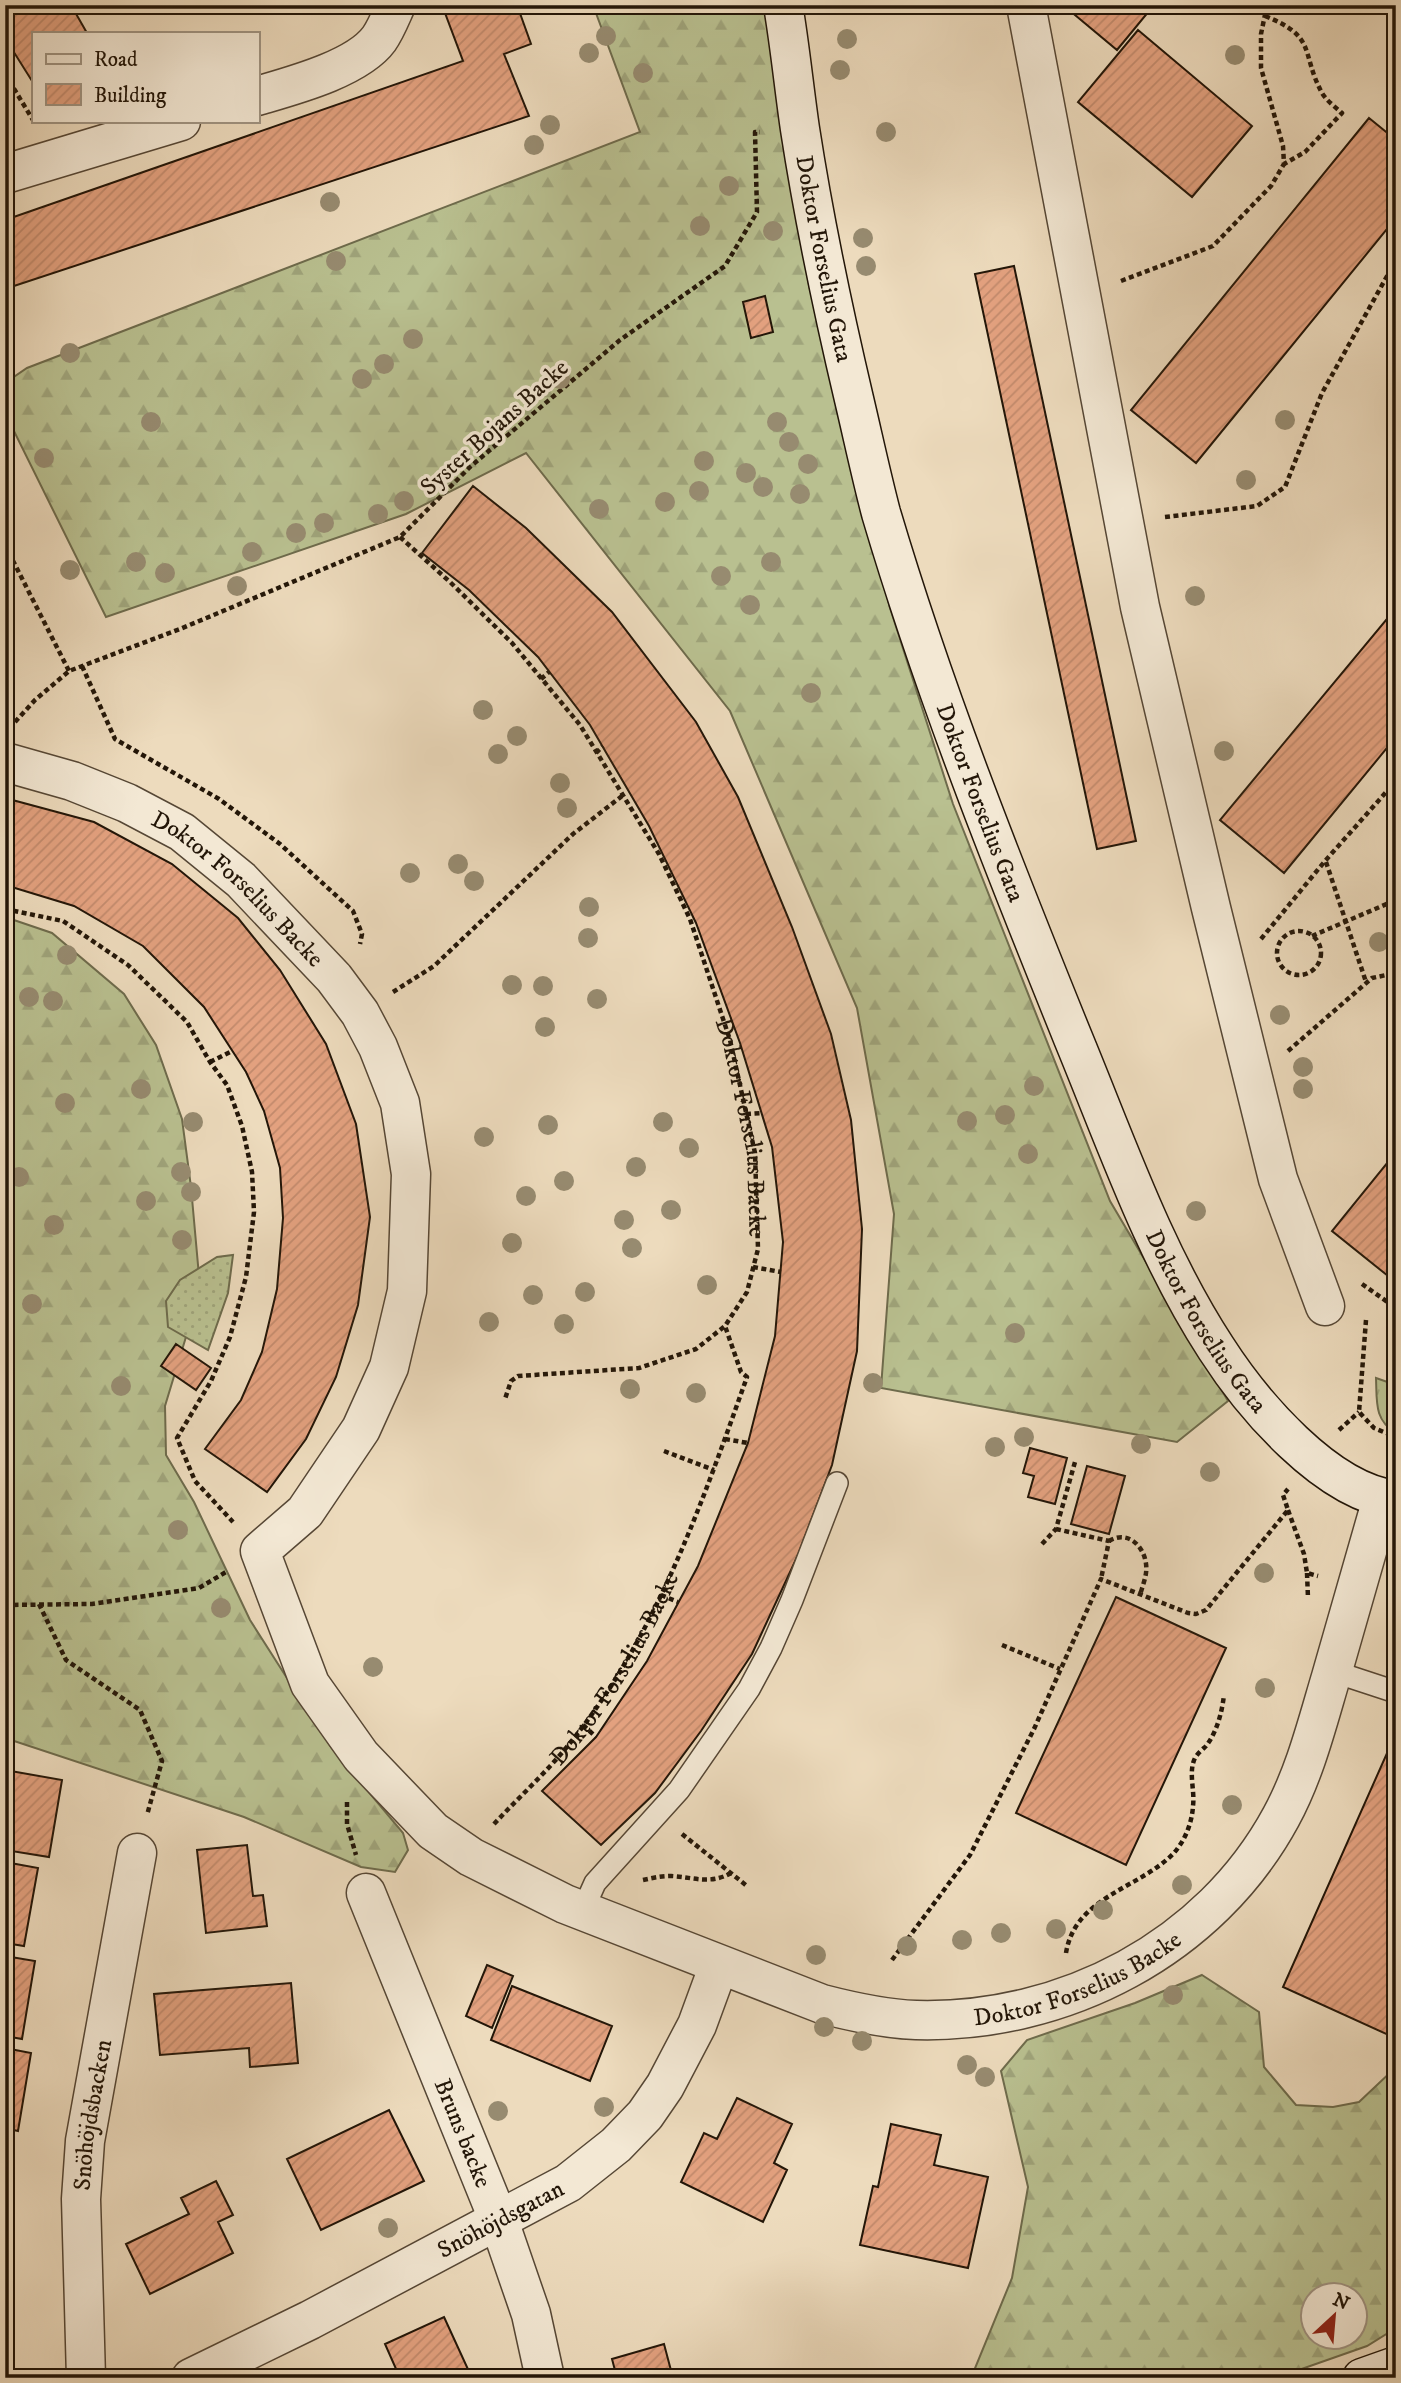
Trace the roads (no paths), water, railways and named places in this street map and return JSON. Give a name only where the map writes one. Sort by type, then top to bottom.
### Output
[{"type":"street","points":[[259,95],[320,76],[361,55],[378,41],[396,5]]},
{"type":"street","name":"Doktor Forselius Gata","points":[[783,5],[820,248],[881,511],[951,726],[1034,942],[1135,1189],[1179,1284],[1218,1352],[1278,1428],[1314,1461],[1356,1489],[1389,1499]]},
{"type":"street","points":[[1026,5],[1143,620],[1279,1179],[1325,1306]]},
{"type":"street","points":[[5,174],[178,122]]},
{"type":"street","name":"Doktor Forselius Backe","points":[[5,762],[72,781],[127,803],[182,832],[241,880],[334,978],[360,1013],[378,1047],[400,1103],[411,1174],[407,1291],[389,1367],[361,1429],[305,1512],[260,1551],[310,1684],[361,1756],[433,1831],[471,1857],[515,1881],[589,1898],[719,1965],[822,2004],[862,2013],[915,2020],[976,2018],[1031,2007],[1082,1991],[1119,1975],[1185,1933],[1240,1880],[1281,1816],[1300,1776],[1356,1589],[1389,1499]]},
{"type":"street","name":"Snöhöjdsbacken","points":[[86,2378],[80,2199],[85,2141],[136,1853]]},
{"type":"street","name":"Bruns backe","points":[[366,1893],[499,2221],[531,2314],[545,2378]]},
{"type":"street","name":"Snöhöjdsgatan","points":[[191,2378],[310,2320],[568,2183],[616,2145],[645,2115],[665,2086],[691,2037],[719,1965]]},
{"type":"street","points":[[1362,2378],[1396,2365]]},
{"type":"lane","points":[[589,1898],[679,1790],[749,1689],[775,1637],[837,1483]]},
{"type":"lane","points":[[1332,1671],[1396,1692]]}]
